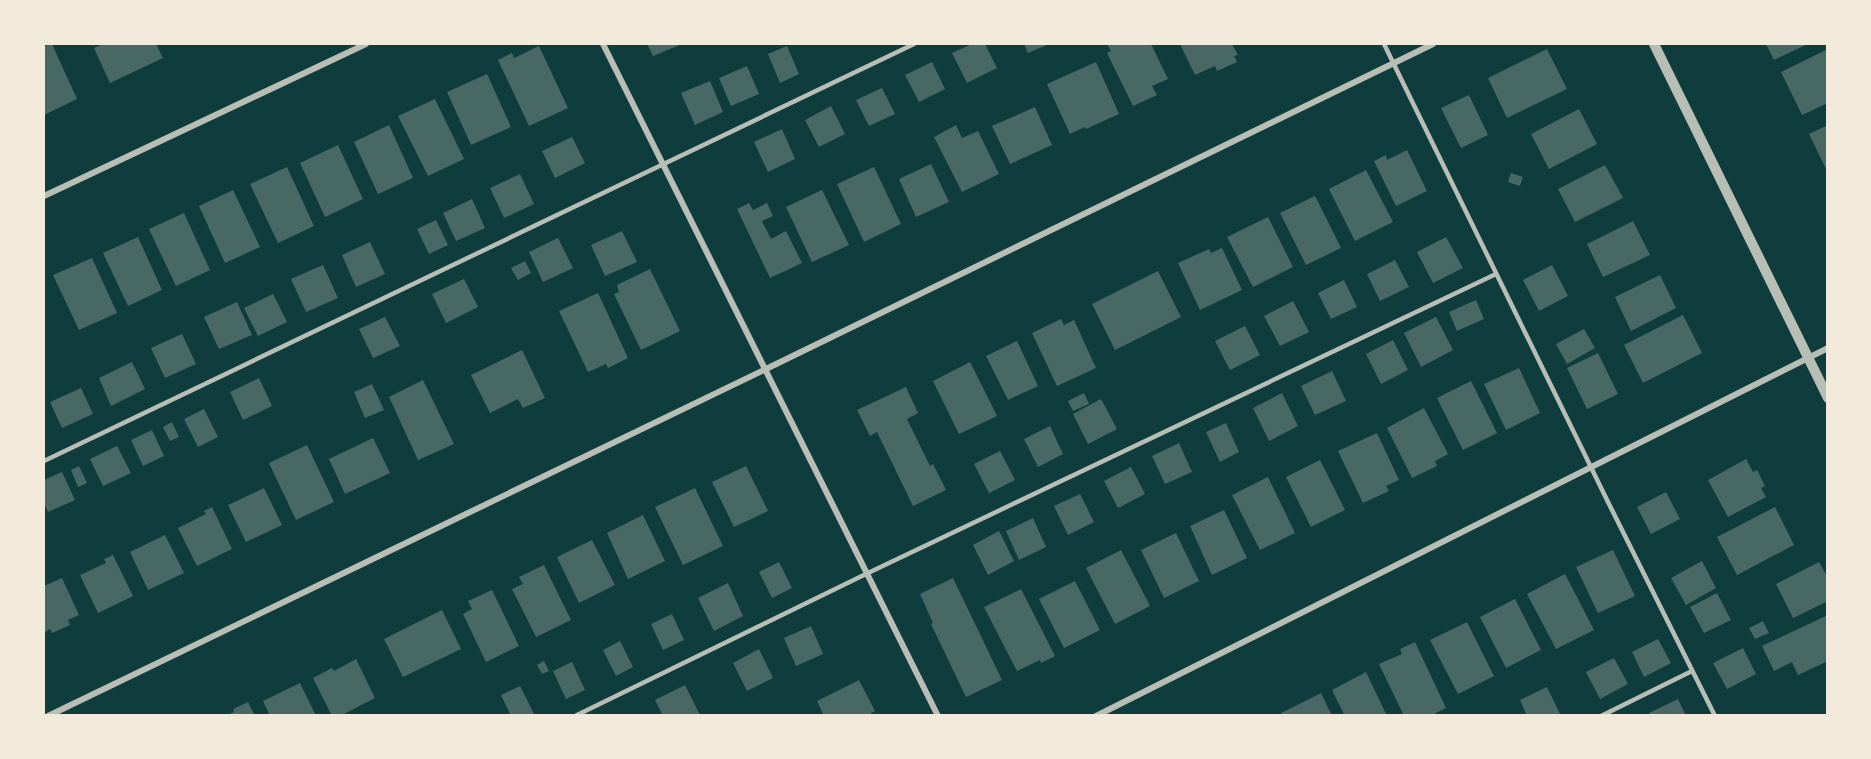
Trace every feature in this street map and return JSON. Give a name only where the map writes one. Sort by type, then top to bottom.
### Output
[{"type":"street","points":[[44,196],[366,44]]},
{"type":"street","points":[[603,44],[938,716]]},
{"type":"street","points":[[48,716],[1434,44]]},
{"type":"street","points":[[1654,44],[1827,398]]},
{"type":"street","points":[[1096,716],[1827,348]]},
{"type":"lane","points":[[44,462],[914,44]]},
{"type":"lane","points":[[1384,44],[1714,716]]},
{"type":"lane","points":[[575,716],[868,573],[1496,274]]},
{"type":"lane","points":[[1601,716],[1692,670]]},
{"type":"building","points":[[52,44],[77,99],[44,115],[44,46]]},
{"type":"building","points":[[103,44],[156,44],[163,58],[110,83],[94,48]]},
{"type":"building","points":[[647,44],[682,44],[653,56]]},
{"type":"building","points":[[972,44],[985,44],[997,68],[967,83],[952,53]]},
{"type":"building","points":[[1024,44],[1049,44],[1028,53]]},
{"type":"building","points":[[1107,44],[1151,44],[1168,79],[1152,86],[1157,95],[1133,106],[1107,53],[1111,51]]},
{"type":"building","points":[[1180,44],[1232,44],[1238,55],[1234,56],[1237,62],[1217,71],[1215,66],[1195,75]]},
{"type":"building","points":[[1766,44],[1808,44],[1774,60]]},
{"type":"building","points":[[539,46],[568,108],[529,126],[498,60],[512,53],[514,58]]},
{"type":"building","points":[[787,46],[799,74],[780,83],[768,54]]},
{"type":"building","points":[[1547,49],[1567,89],[1507,118],[1488,78]]},
{"type":"building","points":[[1828,49],[1828,103],[1802,115],[1781,72]]},
{"type":"building","points":[[932,62],[945,89],[919,102],[905,75]]},
{"type":"building","points":[[1096,62],[1119,114],[1070,134],[1047,84]]},
{"type":"building","points":[[747,66],[759,94],[731,106],[719,78]]},
{"type":"building","points":[[487,74],[511,127],[471,145],[447,92]]},
{"type":"building","points":[[710,81],[723,112],[695,125],[681,93]]},
{"type":"building","points":[[882,88],[895,114],[869,126],[856,100]]},
{"type":"building","points":[[1469,95],[1488,135],[1461,148],[1441,108]]},
{"type":"building","points":[[435,99],[464,159],[428,176],[398,116]]},
{"type":"building","points":[[831,106],[845,134],[819,147],[805,120]]},
{"type":"building","points":[[1035,107],[1052,145],[1010,164],[992,126]]},
{"type":"building","points":[[1579,109],[1597,144],[1549,169],[1531,134]]},
{"type":"building","points":[[389,125],[413,178],[378,194],[354,142]]},
{"type":"building","points":[[956,125],[962,138],[978,131],[999,174],[962,192],[934,137]]},
{"type":"building","points":[[1828,125],[1828,168],[1826,169],[1809,134]]},
{"type":"building","points":[[782,129],[795,159],[768,172],[754,142]]},
{"type":"building","points":[[572,137],[585,163],[555,178],[542,151]]},
{"type":"building","points":[[338,145],[363,199],[325,217],[300,163]]},
{"type":"building","points":[[1407,150],[1427,191],[1396,206],[1374,161],[1386,155],[1387,160]]},
{"type":"building","points":[[931,164],[949,202],[916,217],[899,179]]},
{"type":"building","points":[[1605,165],[1623,198],[1575,222],[1558,189]]},
{"type":"building","points":[[287,167],[314,226],[278,243],[250,184]]},
{"type":"building","points":[[874,167],[901,224],[864,242],[837,184]]},
{"type":"building","points":[[1366,170],[1393,222],[1355,241],[1329,189]]},
{"type":"building","points":[[1511,173],[1523,177],[1520,186],[1508,182]]},
{"type":"building","points":[[520,174],[534,204],[504,218],[490,188]]},
{"type":"building","points":[[233,190],[260,247],[225,263],[199,206]]},
{"type":"building","points":[[822,190],[849,245],[812,262],[786,207]]},
{"type":"building","points":[[1315,196],[1341,248],[1306,265],[1280,213]]},
{"type":"building","points":[[472,199],[485,228],[456,241],[443,213]]},
{"type":"building","points":[[749,203],[753,210],[767,203],[773,216],[762,221],[771,239],[786,231],[802,263],[770,278],[737,209]]},
{"type":"building","points":[[184,213],[210,270],[176,286],[149,229]]},
{"type":"building","points":[[1268,217],[1293,267],[1253,287],[1227,237]]},
{"type":"building","points":[[436,220],[448,245],[429,254],[417,229]]},
{"type":"building","points":[[1633,221],[1650,255],[1603,277],[1587,244]]},
{"type":"building","points":[[622,231],[637,262],[605,276],[591,245]]},
{"type":"building","points":[[138,237],[162,290],[128,306],[103,253]]},
{"type":"building","points":[[1446,237],[1463,268],[1433,283],[1417,252]]},
{"type":"building","points":[[558,238],[573,268],[543,282],[529,252]]},
{"type":"building","points":[[370,242],[385,274],[356,287],[342,255]]},
{"type":"building","points":[[1222,248],[1242,290],[1200,310],[1178,263],[1209,249],[1211,253]]},
{"type":"building","points":[[92,258],[117,313],[79,330],[53,275]]},
{"type":"building","points":[[1395,260],[1409,287],[1380,301],[1367,274]]},
{"type":"building","points":[[525,261],[531,273],[518,280],[511,268]]},
{"type":"building","points":[[323,265],[338,298],[306,312],[291,279]]},
{"type":"building","points":[[1552,265],[1568,296],[1539,311],[1523,280]]},
{"type":"building","points":[[650,269],[680,331],[641,350],[614,294],[619,292],[617,285]]},
{"type":"building","points":[[1158,271],[1181,317],[1115,350],[1092,304]]},
{"type":"building","points":[[1660,275],[1676,308],[1631,331],[1615,297]]},
{"type":"building","points":[[464,279],[478,307],[446,323],[432,294]]},
{"type":"building","points":[[1344,280],[1357,307],[1331,319],[1318,293]]},
{"type":"building","points":[[598,293],[628,358],[608,368],[606,364],[588,372],[559,311]]},
{"type":"building","points":[[273,294],[287,322],[258,336],[244,308]]},
{"type":"building","points":[[1476,300],[1484,319],[1457,331],[1449,312]]},
{"type":"building","points":[[1293,301],[1309,332],[1280,346],[1264,316]]},
{"type":"building","points":[[237,302],[252,335],[219,349],[204,317]]},
{"type":"building","points":[[1683,315],[1702,353],[1643,383],[1624,345]]},
{"type":"building","points":[[385,317],[400,346],[373,358],[359,329]]},
{"type":"building","points":[[1436,317],[1453,350],[1421,367],[1404,333]]},
{"type":"building","points":[[1061,319],[1064,325],[1074,320],[1096,368],[1057,386],[1032,333]]},
{"type":"building","points":[[1245,326],[1260,355],[1230,370],[1215,341]]},
{"type":"building","points":[[1584,329],[1595,348],[1567,364],[1556,344]]},
{"type":"building","points":[[182,334],[196,364],[165,378],[151,348]]},
{"type":"building","points":[[1393,340],[1408,370],[1381,384],[1366,354]]},
{"type":"building","points":[[1017,341],[1038,386],[1008,400],[986,356]]},
{"type":"building","points":[[522,350],[545,398],[523,408],[518,399],[490,413],[471,375]]},
{"type":"building","points":[[1598,353],[1618,394],[1587,409],[1567,368]]},
{"type":"building","points":[[132,362],[145,389],[111,406],[99,378]]},
{"type":"building","points":[[970,362],[997,416],[959,434],[933,381]]},
{"type":"building","points":[[1519,368],[1540,413],[1506,430],[1484,384]]},
{"type":"building","points":[[1332,371],[1346,401],[1315,415],[1301,386]]},
{"type":"building","points":[[259,378],[272,406],[243,420],[230,392]]},
{"type":"building","points":[[423,380],[454,444],[418,460],[389,397]]},
{"type":"building","points":[[1471,381],[1497,433],[1463,450],[1437,398]]},
{"type":"building","points":[[372,384],[384,410],[365,418],[354,392]]},
{"type":"building","points":[[906,387],[918,413],[907,419],[930,466],[933,464],[946,490],[913,506],[877,432],[870,436],[857,410]]},
{"type":"building","points":[[81,388],[93,414],[62,428],[50,402]]},
{"type":"building","points":[[1084,393],[1089,404],[1073,411],[1068,401]]},
{"type":"building","points":[[1282,393],[1298,426],[1269,441],[1253,408]]},
{"type":"building","points":[[1101,399],[1117,429],[1088,444],[1073,414]]},
{"type":"building","points":[[1424,408],[1448,454],[1435,461],[1437,466],[1412,478],[1387,428]]},
{"type":"building","points":[[204,409],[218,437],[198,447],[184,419]]},
{"type":"building","points":[[172,422],[179,437],[170,441],[163,427]]},
{"type":"building","points":[[1226,423],[1239,452],[1220,462],[1206,432]]},
{"type":"building","points":[[1050,426],[1063,454],[1038,467],[1024,439]]},
{"type":"building","points":[[152,430],[164,456],[143,466],[131,440]]},
{"type":"building","points":[[1377,433],[1399,480],[1386,486],[1389,491],[1363,503],[1338,451]]},
{"type":"building","points":[[373,438],[390,473],[345,494],[329,459]]},
{"type":"building","points":[[1179,443],[1192,472],[1165,484],[1152,456]]},
{"type":"building","points":[[307,445],[334,502],[296,520],[269,463]]},
{"type":"building","points":[[117,446],[131,473],[103,486],[90,459]]},
{"type":"building","points":[[1000,451],[1015,480],[989,493],[974,464]]},
{"type":"building","points":[[1746,459],[1753,472],[1757,470],[1765,486],[1761,488],[1766,497],[1728,517],[1708,480]]},
{"type":"building","points":[[1320,460],[1345,510],[1311,527],[1286,477]]},
{"type":"building","points":[[79,466],[87,483],[78,487],[71,470]]},
{"type":"building","points":[[746,466],[768,511],[734,527],[712,482]]},
{"type":"building","points":[[1131,467],[1145,494],[1118,508],[1104,481]]},
{"type":"building","points":[[62,472],[75,500],[48,512],[44,503],[44,480]]},
{"type":"building","points":[[1268,477],[1295,533],[1260,550],[1232,495]]},
{"type":"building","points":[[264,488],[282,525],[246,542],[228,505]]},
{"type":"building","points":[[695,488],[723,546],[683,565],[655,507]]},
{"type":"building","points":[[1666,492],[1680,519],[1651,534],[1637,507]]},
{"type":"building","points":[[1080,494],[1094,522],[1068,535],[1054,506]]},
{"type":"building","points":[[212,507],[232,549],[197,566],[178,528],[206,514],[204,511]]},
{"type":"building","points":[[1775,507],[1794,545],[1737,575],[1717,537]]},
{"type":"building","points":[[1224,510],[1247,558],[1212,575],[1190,526]]},
{"type":"building","points":[[643,515],[665,561],[628,579],[607,533]]},
{"type":"building","points":[[1033,518],[1046,547],[1019,560],[1006,531]]},
{"type":"building","points":[[999,531],[1014,561],[988,575],[973,545]]},
{"type":"building","points":[[1176,533],[1199,581],[1164,598],[1141,550]]},
{"type":"building","points":[[165,535],[184,573],[148,590],[130,552]]},
{"type":"building","points":[[592,540],[615,585],[579,603],[557,557]]},
{"type":"building","points":[[1121,550],[1150,606],[1115,624],[1086,568]]},
{"type":"building","points":[[1613,550],[1635,596],[1598,613],[1576,567]]},
{"type":"building","points":[[113,555],[133,596],[98,613],[80,575],[106,563],[104,559]]},
{"type":"building","points":[[1702,561],[1716,588],[1686,605],[1671,578]]},
{"type":"building","points":[[779,562],[792,588],[772,598],[759,572]]},
{"type":"building","points":[[1819,562],[1828,578],[1826,602],[1793,618],[1776,584]]},
{"type":"building","points":[[544,565],[571,620],[536,637],[512,589],[523,584],[519,577]]},
{"type":"building","points":[[1565,574],[1594,630],[1556,649],[1527,594]]},
{"type":"building","points":[[62,578],[79,615],[68,620],[70,625],[52,633],[50,629],[45,632],[44,586]]},
{"type":"building","points":[[953,578],[1002,680],[966,697],[931,624],[933,623],[920,594]]},
{"type":"building","points":[[1075,581],[1100,630],[1064,648],[1039,599]]},
{"type":"building","points":[[728,583],[743,616],[714,631],[698,598]]},
{"type":"building","points":[[1021,589],[1055,656],[1017,671],[984,607]]},
{"type":"building","points":[[492,590],[519,646],[486,662],[463,614],[472,609],[468,601]]},
{"type":"building","points":[[1717,593],[1731,620],[1704,633],[1690,607]]},
{"type":"building","points":[[1515,599],[1541,650],[1506,668],[1480,617]]},
{"type":"building","points":[[442,610],[461,649],[403,677],[384,639]]},
{"type":"building","points":[[672,614],[684,640],[663,650],[651,624]]},
{"type":"building","points":[[1828,615],[1828,661],[1798,675],[1792,662],[1774,671],[1762,646]]},
{"type":"building","points":[[1763,621],[1769,633],[1755,639],[1749,628]]},
{"type":"building","points":[[1467,622],[1494,676],[1458,694],[1430,640]]},
{"type":"building","points":[[811,626],[823,654],[796,666],[784,638]]},
{"type":"building","points":[[1658,639],[1671,663],[1644,677],[1632,652]]},
{"type":"building","points":[[620,641],[633,667],[616,676],[603,650]]},
{"type":"building","points":[[1415,642],[1446,708],[1430,716],[1404,716],[1379,664],[1402,654],[1400,649]]},
{"type":"building","points":[[1743,648],[1756,674],[1727,689],[1713,663]]},
{"type":"building","points":[[759,649],[773,678],[747,691],[733,663]]},
{"type":"building","points":[[1614,658],[1628,684],[1600,699],[1586,672]]},
{"type":"building","points":[[356,659],[375,698],[340,716],[332,716],[313,678],[332,668],[334,671]]},
{"type":"building","points":[[544,661],[549,671],[542,674],[537,665]]},
{"type":"building","points":[[572,662],[585,690],[566,699],[553,671]]},
{"type":"building","points":[[1366,672],[1387,716],[1345,716],[1332,690]]},
{"type":"building","points":[[859,680],[875,711],[871,713],[872,716],[824,716],[817,701]]},
{"type":"building","points":[[300,683],[316,716],[270,716],[263,701]]},
{"type":"building","points":[[685,685],[700,715],[663,716],[655,700]]},
{"type":"building","points":[[520,686],[535,716],[511,716],[501,695]]},
{"type":"building","points":[[1547,687],[1561,716],[1527,716],[1520,700]]},
{"type":"building","points":[[1321,693],[1332,716],[1282,716],[1281,713]]},
{"type":"building","points":[[1678,699],[1686,716],[1650,716],[1649,713]]},
{"type":"building","points":[[248,702],[255,716],[226,716],[234,712],[233,709]]}]
